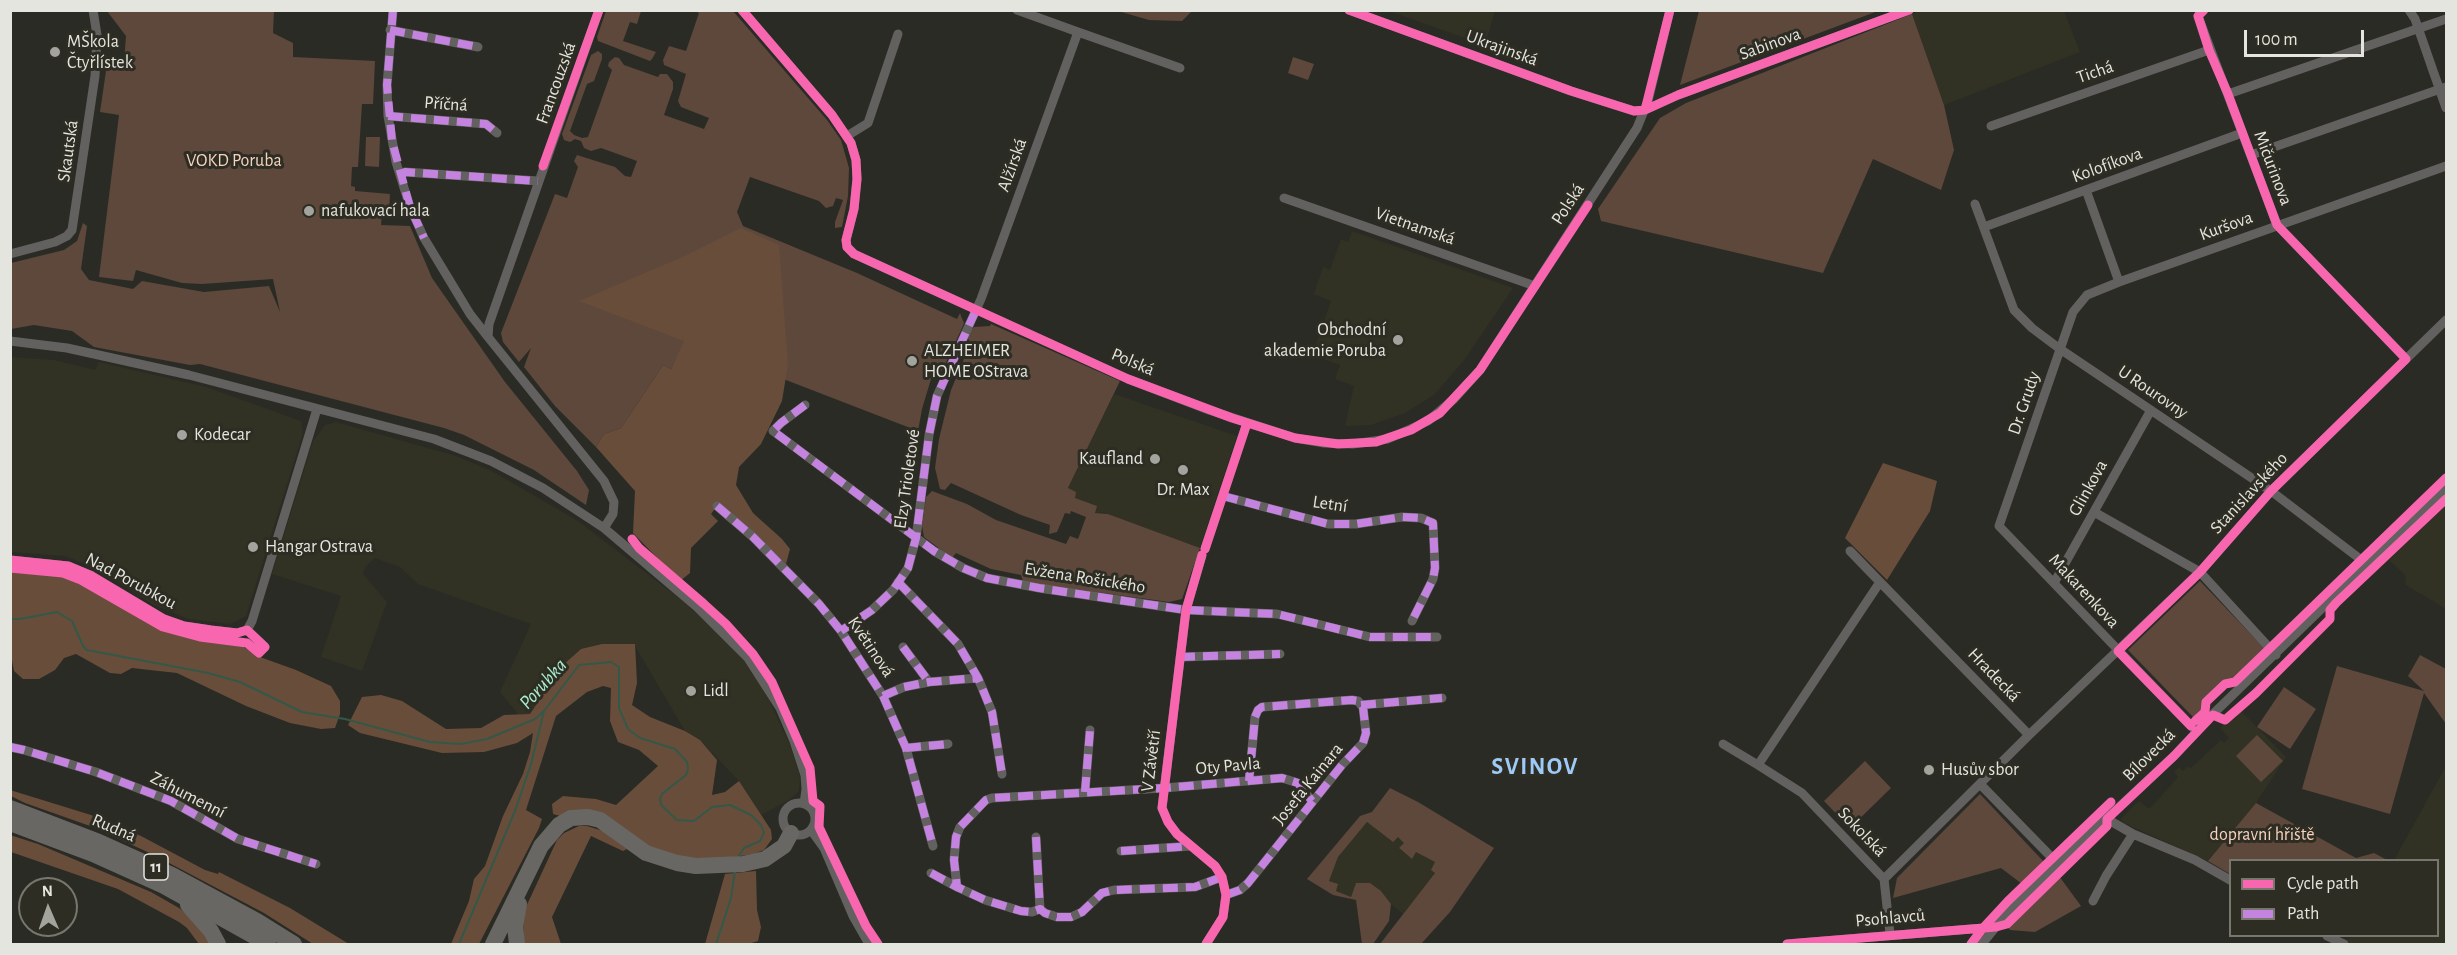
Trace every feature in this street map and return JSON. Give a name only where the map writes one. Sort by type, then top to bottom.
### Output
[{"type":"highway","name":"Rudná","points":[[10,808],[99,842],[172,875],[248,916],[294,945]]},
{"type":"highway","points":[[493,945],[546,838],[559,825],[576,817],[600,820],[638,849],[656,858],[686,865],[722,866],[754,863],[779,851],[791,833]]},
{"type":"highway","name":"Rudná","points":[[10,823],[93,854],[164,886],[221,916],[268,945]]},
{"type":"highway","points":[[164,886],[201,917],[218,945]]},
{"type":"highway","points":[[517,945],[515,926],[520,890]]},
{"type":"street","name":"Skautská","points":[[10,254],[55,243],[67,236],[73,226],[96,65],[98,35],[93,10]]},
{"type":"street","points":[[393,10],[387,59],[388,116],[410,207],[424,238],[470,314],[604,481],[614,502],[613,514],[604,528]]},
{"type":"street","name":"Francouzská","points":[[488,337],[489,324],[599,10]]},
{"type":"street","name":"Polská","points":[[742,10],[832,115],[847,136],[854,152],[857,179],[854,209],[846,238],[849,249],[857,256],[1128,379],[1247,423],[1295,438],[1338,444],[1376,442],[1411,430],[1440,413],[1471,381],[1628,144],[1645,110],[1670,10]]},
{"type":"street","points":[[1017,10],[1180,68]]},
{"type":"street","name":"Ukrajinská","points":[[1349,10],[1628,110],[1645,110]]},
{"type":"street","name":"Sabinova","points":[[1645,110],[1678,95],[1894,13],[1909,10]]},
{"type":"street","points":[[2409,10],[2443,88],[2446,108]]},
{"type":"street","name":"Mičurinova","points":[[2198,16],[2277,225],[2406,359]]},
{"type":"street","points":[[2228,94],[2446,19]]},
{"type":"street","points":[[390,30],[478,47]]},
{"type":"street","name":"Alžírská","points":[[976,310],[1078,32]]},
{"type":"street","points":[[847,136],[868,123],[898,34]]},
{"type":"street","name":"Tichá","points":[[1991,126],[2209,50]]},
{"type":"street","points":[[2251,155],[2443,88]]},
{"type":"street","name":"Příčná","points":[[388,116],[486,124],[497,133]]},
{"type":"street","name":"Kolofíkova","points":[[1984,227],[2242,133]]},
{"type":"street","name":"Kuršova","points":[[2086,295],[2446,166]]},
{"type":"street","points":[[401,175],[405,171],[538,181]]},
{"type":"street","points":[[2086,190],[2119,282]]},
{"type":"street","name":"Vietnamská","points":[[1284,198],[1535,286]]},
{"type":"street","name":"U Rourovny","points":[[1976,204],[2014,310],[2032,328],[2271,491],[2368,565]]},
{"type":"street","name":"Dr. Grudy","points":[[1999,526],[2073,312],[2079,301],[2086,295]]},
{"type":"street","name":"Elzy Trioletové","points":[[841,631],[872,610],[908,568],[916,538],[929,435],[938,396],[976,310]]},
{"type":"street","name":"Stanislavského","points":[[1884,879],[2029,735],[2200,572],[2271,491],[2446,320]]},
{"type":"street","points":[[10,341],[54,346],[189,375],[434,439],[491,460],[543,488],[604,528],[720,628],[758,671],[780,708],[801,760],[806,789],[804,804]]},
{"type":"street","name":"Evžena Rošického","points":[[805,405],[773,431],[916,538],[963,568],[987,578],[1039,588],[1186,609],[1277,614],[1370,638],[1437,637]]},
{"type":"street","points":[[265,646],[247,630],[252,621],[317,409]]},
{"type":"street","name":"Glinkova","points":[[2054,583],[2151,410]]},
{"type":"street","name":"V Závětří","points":[[1206,945],[1223,917],[1226,895],[1222,877],[1215,866],[1177,834],[1162,808],[1186,609],[1247,423]]},
{"type":"street","name":"Bílovecká","points":[[1983,943],[2012,908],[2174,756],[2196,731],[2446,488]]},
{"type":"street","name":"Letní","points":[[1222,496],[1328,524],[1356,524],[1402,517],[1420,518],[1433,523],[1435,568],[1433,579],[1413,621]]},
{"type":"street","name":"Květinová","points":[[717,506],[753,537],[819,604],[841,631],[884,696],[906,748],[933,846]]},
{"type":"street","points":[[2094,513],[2200,572],[2276,655]]},
{"type":"street","name":"Makarenkova","points":[[1999,526],[2196,731]]},
{"type":"street","points":[[1723,744],[1758,765],[1880,582],[1850,551]]},
{"type":"street","name":"Nad Porubkou","points":[[10,560],[57,564],[74,568],[97,579],[149,612],[178,624],[228,633],[247,630]]},
{"type":"street","points":[[898,582],[958,644],[978,678],[992,712],[1002,774]]},
{"type":"street","name":"Hradecká","points":[[1880,582],[2029,735]]},
{"type":"street","points":[[903,647],[929,682]]},
{"type":"street","points":[[1180,657],[1280,654]]},
{"type":"street","points":[[884,696],[904,687],[929,682],[978,678]]},
{"type":"street","points":[[1250,781],[1255,717],[1262,707],[1352,700],[1358,701],[1361,705],[1442,698]]},
{"type":"street","name":"Josefa Kainara","points":[[1226,895],[1240,890],[1248,883],[1312,801],[1363,743],[1366,733],[1361,705]]},
{"type":"street","points":[[1085,792],[1090,730]]},
{"type":"street","points":[[906,748],[948,744]]},
{"type":"street","name":"Záhumenní","points":[[10,747],[96,772],[171,801],[238,839],[315,864]]},
{"type":"street","name":"Sokolská","points":[[1758,765],[1802,793],[1884,879],[1890,934]]},
{"type":"street","name":"Oty Pavla","points":[[957,887],[954,860],[956,837],[960,827],[986,800],[992,798],[1164,788],[1282,778],[1298,783],[1312,801]]},
{"type":"street","points":[[1981,785],[2058,864]]},
{"type":"street","points":[[804,804],[814,813],[815,822],[811,830],[799,835],[791,833],[785,827],[784,814],[791,806],[804,804]]},
{"type":"street","points":[[2107,819],[2133,834],[2194,860],[2229,879]]},
{"type":"street","points":[[811,830],[824,848],[853,916],[869,945]]},
{"type":"street","points":[[2093,901],[2133,834]]},
{"type":"street","points":[[1036,837],[1040,909]]},
{"type":"street","points":[[1122,851],[1191,846]]},
{"type":"street","points":[[931,873],[985,900],[1021,911],[1032,912],[1040,909],[1057,917],[1071,917],[1082,912],[1102,893],[1114,890],[1195,887],[1222,877]]},
{"type":"street","name":"Psohlavců","points":[[1787,945],[1890,934],[1996,927]]},
{"type":"street","points":[[2329,937],[2344,945]]},
{"type":"shaded area","points":[[1389,10],[1495,11],[1485,45]]},
{"type":"shaded area","points":[[1922,10],[2064,11],[2080,52],[1944,105],[1912,14]]},
{"type":"shaded area","points":[[741,228],[779,245],[788,364],[782,401],[761,444],[739,467],[736,485],[753,513],[790,549],[786,564],[719,503],[711,514],[718,521],[691,548],[690,573],[680,581],[633,533],[635,491],[596,447],[604,434],[621,428],[663,365],[671,369],[684,341],[579,301],[687,255]]},
{"type":"shaded area","name":"Obchodní akademie Poruba","points":[[1352,231],[1513,288],[1465,359],[1434,395],[1405,413],[1371,425],[1345,426],[1354,386],[1335,379],[1340,365],[1312,355],[1331,301],[1314,294],[1323,267],[1330,270],[1341,239],[1348,242]]},
{"type":"shaded area","points":[[10,357],[54,360],[95,370],[99,362],[206,387],[301,421],[303,433],[246,616],[231,624],[189,619],[154,605],[96,568],[64,556],[11,552]]},
{"type":"shaded area","points":[[1114,394],[1237,436],[1200,548],[1108,514],[1101,512],[1100,514],[1062,501]]},
{"type":"shaded area","points":[[336,422],[456,456],[492,471],[578,521],[684,602],[725,640],[744,661],[765,691],[791,748],[800,777],[799,791],[789,800],[761,815],[739,781],[700,740],[685,731],[634,644],[581,649],[563,665],[530,714],[519,715],[500,692],[531,624],[418,584],[400,567],[375,558],[366,566],[363,574],[387,602],[362,671],[321,657],[341,596],[272,574],[313,441],[325,425]]},
{"type":"shaded area","points":[[1883,463],[1937,481],[1930,511],[1887,580],[1845,538]]},
{"type":"shaded area","points":[[2446,505],[2446,609],[2406,585],[2405,575],[2389,560]]},
{"type":"shaded area","points":[[11,569],[65,575],[81,581],[141,619],[170,631],[208,641],[242,646],[260,657],[331,686],[340,701],[340,714],[335,728],[321,729],[290,723],[246,706],[177,673],[132,668],[121,674],[110,673],[76,654],[64,658],[55,670],[39,679],[23,679],[14,671],[11,655]]},
{"type":"shaded area","points":[[602,644],[635,644],[637,683],[632,705],[650,717],[685,731],[700,740],[717,760],[712,795],[725,792],[739,781],[771,830],[772,839],[764,850],[753,854],[708,861],[675,856],[652,849],[629,835],[553,814],[552,804],[563,796],[596,799],[616,805],[658,766],[639,750],[618,742],[610,721],[611,688],[603,686],[587,692],[556,716],[526,810],[542,819],[539,828],[479,944],[451,944],[469,901],[474,879],[485,866],[503,816],[523,774],[533,733],[517,743],[484,752],[442,753],[360,733],[348,725],[362,697],[381,695],[402,701],[446,729],[481,728],[504,715],[530,714],[563,665],[581,649]]},
{"type":"shaded area","points":[[2239,709],[2286,757],[2256,803],[2208,861],[2124,823],[2121,819],[2139,801],[2149,809],[2158,800],[2178,777],[2174,772],[2179,767],[2183,771],[2188,766],[2191,768],[2221,740],[2224,743],[2229,738],[2220,728],[2231,718],[2234,720],[2238,716],[2235,714]]},
{"type":"shaded area","points":[[2446,766],[2446,944],[2350,944],[2344,942],[2352,937],[2439,937],[2439,859],[2395,859]]},
{"type":"shaded area","points":[[10,790],[91,815],[141,836],[205,870],[218,874],[219,872],[290,908],[349,944],[313,944],[264,913],[152,854],[90,826],[25,803],[11,796]]},
{"type":"shaded area","points":[[1367,822],[1393,842],[1398,836],[1405,843],[1399,849],[1412,859],[1416,851],[1436,862],[1435,873],[1403,914],[1381,891],[1356,883],[1351,897],[1336,891],[1336,884],[1329,881],[1338,857]]},
{"type":"shaded area","points":[[579,826],[603,831],[627,849],[623,851],[591,836],[552,917],[561,944],[524,944],[523,921],[526,907],[557,840],[564,833]]},
{"type":"shaded area","points":[[10,835],[38,844],[151,892],[179,908],[198,924],[213,944],[199,944],[187,928],[179,922],[118,889],[11,852]]},
{"type":"shaded area","points":[[756,871],[757,910],[761,927],[758,941],[748,944],[705,944],[725,874]]},
{"type":"green space","points":[[693,10],[733,11],[827,120],[841,140],[849,168],[848,196],[842,227],[835,228],[835,222],[843,200],[836,198],[833,206],[826,208],[819,201],[750,177],[737,212],[743,226],[857,273],[957,319],[960,313],[964,323],[942,371],[934,369],[918,431],[685,341],[671,369],[663,365],[621,428],[604,434],[596,447],[555,406],[524,367],[531,348],[519,362],[503,342],[501,333],[555,194],[567,198],[578,167],[574,161],[577,155],[615,167],[625,176],[631,177],[637,161],[601,148],[591,151],[584,148],[581,141],[575,139],[570,142],[564,140],[562,134],[591,55],[598,51],[602,54],[602,59],[594,81],[587,84],[570,131],[574,135],[582,138],[588,137],[612,70],[608,66],[609,62],[615,57],[619,58],[624,65],[658,77],[660,74],[667,74],[673,82],[673,89],[664,115],[704,129],[709,118],[681,107],[678,101],[686,74],[664,65],[663,60],[669,46],[686,51],[699,13]]},
{"type":"green space","points":[[1699,10],[1878,11],[1680,85]]},
{"type":"green space","name":"VOKD Poruba","points":[[107,11],[274,11],[273,33],[293,43],[293,57],[375,61],[373,104],[362,104],[358,167],[352,167],[351,186],[355,187],[355,191],[390,194],[389,212],[382,212],[381,225],[410,226],[432,278],[505,382],[577,471],[589,490],[586,505],[534,470],[464,435],[444,428],[200,364],[190,365],[94,347],[72,331],[34,325],[11,329],[11,263],[64,250],[77,241],[83,223],[87,226],[81,269],[89,280],[133,289],[142,281],[204,292],[269,286],[280,312],[273,279],[202,284],[182,283],[136,270],[133,281],[99,277],[119,115],[100,112],[107,64],[124,61],[126,36]]},
{"type":"green space","points":[[606,11],[641,11],[637,24],[630,22],[623,41],[656,52],[650,61],[598,41],[597,37]]},
{"type":"green space","points":[[1118,11],[1192,11],[1182,21],[1149,20]]},
{"type":"green space","points":[[1912,14],[1944,105],[1954,150],[1941,190],[1873,159],[1823,273],[1601,221],[1598,209],[1660,118],[1686,103]]},
{"type":"green space","points":[[1293,57],[1314,64],[1308,80],[1288,73]]},
{"type":"green space","points":[[366,137],[380,137],[379,167],[365,166]]},
{"type":"green space","points":[[991,324],[1120,381],[1068,488],[1076,492],[1075,498],[1097,506],[1095,513],[1108,514],[1200,548],[1182,599],[1169,602],[1023,582],[1021,575],[991,569],[956,553],[952,558],[924,537],[922,526],[926,497],[932,491],[967,504],[996,520],[1066,544],[1070,536],[1078,539],[1086,517],[1071,511],[1070,514],[1065,513],[1057,532],[1049,534],[1050,525],[1021,515],[951,483],[945,490],[940,489],[935,468],[939,439],[951,390],[971,342],[967,338],[974,327]]},
{"type":"green space","points":[[2200,581],[2265,649],[2212,700],[2208,701],[2194,718],[2128,650]]},
{"type":"green space","points":[[2420,655],[2446,669],[2446,724],[2424,693],[2390,814],[2302,789],[2337,666],[2424,691],[2408,676]]},
{"type":"green space","points":[[2284,687],[2316,709],[2290,749],[2257,727]]},
{"type":"green space","points":[[2257,735],[2283,761],[2261,782],[2236,756]]},
{"type":"green space","points":[[1865,761],[1891,788],[1850,828],[1824,801]]},
{"type":"green space","points":[[1390,788],[1418,802],[1494,848],[1450,912],[1421,944],[1380,944],[1435,873],[1431,870],[1435,862],[1416,852],[1412,859],[1399,848],[1404,843],[1398,837],[1393,842],[1367,822],[1338,857],[1329,881],[1338,884],[1336,891],[1351,897],[1356,883],[1370,883],[1381,891],[1391,904],[1389,921],[1373,944],[1362,944],[1356,900],[1333,895],[1307,879],[1360,816],[1372,812]]},
{"type":"green space","points":[[1980,794],[2044,862],[2022,884],[2001,868],[1893,898],[1897,878]]},
{"type":"green space","name":"dopravní hřiště","points":[[2256,803],[2356,858],[2374,853],[2385,859],[2229,859],[2229,873],[2208,861]]},
{"type":"green space","points":[[2059,876],[2081,906],[2035,932],[2010,930],[2007,926]]},
{"type":"waterway","name":"Porubka","points":[[10,619],[57,612],[72,621],[87,650],[208,673],[240,682],[302,712],[345,719],[430,742],[461,744],[487,739],[535,719],[544,711],[579,665],[611,662],[619,667],[619,708],[628,729],[640,738],[675,749],[687,762],[686,775],[663,793],[660,798],[661,805],[677,820],[694,821],[712,807],[730,805],[751,815],[761,825],[764,833],[760,841],[744,848],[738,857]]},
{"type":"waterway","points":[[459,944],[515,811],[531,764],[544,711]]},
{"type":"waterway","name":"Porubka","points":[[716,944],[731,898],[735,871]]},
{"type":"waterway","name":"Porubka","points":[[2021,944],[2040,944]]},
{"type":"marked path","points":[[393,10],[387,85],[392,141],[410,207],[424,238]]},
{"type":"marked path","points":[[390,30],[478,47]]},
{"type":"marked path","points":[[388,116],[486,124],[497,133]]},
{"type":"marked path","points":[[401,175],[405,172],[538,181]]},
{"type":"marked path","points":[[841,631],[872,610],[893,590],[908,568],[916,538],[929,435],[937,396],[976,310]]},
{"type":"marked path","points":[[805,405],[773,431],[934,551],[963,568],[987,578],[1186,610],[1277,614],[1370,637],[1437,637]]},
{"type":"marked path","points":[[1223,496],[1328,524],[1356,524],[1402,517],[1421,518],[1433,523],[1435,568],[1433,579],[1412,621]]},
{"type":"marked path","points":[[717,506],[753,537],[819,604],[841,631],[883,696],[906,748],[933,846]]},
{"type":"marked path","points":[[898,582],[958,644],[978,678],[992,712],[1002,774]]},
{"type":"marked path","points":[[903,647],[929,682]]},
{"type":"marked path","points":[[1180,657],[1280,654]]},
{"type":"marked path","points":[[883,696],[904,687],[929,682],[978,678]]},
{"type":"marked path","points":[[1361,705],[1442,698]]},
{"type":"marked path","points":[[1226,895],[1240,890],[1248,883],[1342,765],[1363,743],[1366,733],[1363,707],[1358,701],[1352,700],[1262,707],[1255,717],[1249,781]]},
{"type":"marked path","points":[[1085,792],[1090,730]]},
{"type":"marked path","points":[[906,748],[948,744]]},
{"type":"marked path","points":[[10,747],[96,772],[171,801],[238,839],[316,864]]},
{"type":"marked path","points":[[1222,877],[1195,887],[1114,890],[1102,893],[1082,912],[1071,917],[1057,917],[1040,909],[1032,912],[1021,911],[985,900],[957,887],[954,860],[956,837],[960,827],[986,800],[992,798],[1164,788],[1282,778],[1298,783],[1312,801]]},
{"type":"marked path","points":[[1036,837],[1040,909]]},
{"type":"marked path","points":[[1121,851],[1191,846]]},
{"type":"marked path","points":[[931,873],[957,887]]},
{"type":"cycle path","points":[[543,166],[599,10]]},
{"type":"cycle path","points":[[742,10],[832,115],[851,143],[856,160],[857,179],[854,209],[846,240],[847,247],[854,254],[1128,379],[1232,418],[1295,438],[1338,444],[1376,442],[1411,430],[1440,413],[1480,370],[1588,205]]},
{"type":"cycle path","points":[[1349,10],[1571,91],[1634,111],[1645,110],[1678,95],[1909,10]]},
{"type":"cycle path","points":[[1645,110],[1670,10]]},
{"type":"cycle path","points":[[2191,726],[2118,651],[2200,572],[2271,491],[2406,359],[2277,225],[2209,50],[2198,16],[2204,10]]},
{"type":"cycle path","points":[[1205,549],[1247,423]]},
{"type":"cycle path","points":[[2195,721],[2205,712],[2206,702],[2225,684],[2235,682],[2446,478]]},
{"type":"cycle path","points":[[1787,944],[1996,927],[2007,924],[2107,826],[2107,819],[2174,756],[2213,715],[2225,720],[2256,693],[2330,619],[2330,610],[2336,603],[2446,499]]},
{"type":"cycle path","points":[[632,539],[639,548],[726,624],[753,654],[772,682],[810,768],[813,801],[820,806],[819,827],[866,926],[878,944]]},
{"type":"cycle path","points":[[1202,555],[1186,610],[1162,808],[1177,834],[1215,866],[1222,877],[1226,895],[1223,917],[1206,944]]},
{"type":"cycle path","points":[[10,560],[68,566],[92,576],[164,619],[184,626],[211,630],[237,633],[247,630],[265,647],[259,653],[247,643],[200,637],[163,627],[81,580],[63,573],[10,568]]},
{"type":"cycle path","points":[[1971,944],[2008,901],[2111,802]]},
{"type":"place","name":"MŠkola Čtyřlístek","points":[[55,52]]},
{"type":"place","name":"nafukovací hala","points":[[309,211]]},
{"type":"place","name":"Obchodní akademie Poruba","points":[[1398,340]]},
{"type":"place","name":"ALZHEIMER HOME OStrava","points":[[912,361]]},
{"type":"place","name":"Kodecar","points":[[182,435]]},
{"type":"place","name":"Kaufland","points":[[1155,459]]},
{"type":"place","name":"Dr. Max","points":[[1183,470]]},
{"type":"place","name":"Hangar Ostrava","points":[[253,547]]},
{"type":"place","name":"Lidl","points":[[691,691]]},
{"type":"place","name":"Husův sbor","points":[[1929,770]]},
{"type":"district","name":"SVINOV","points":[[1535,767]]}]
